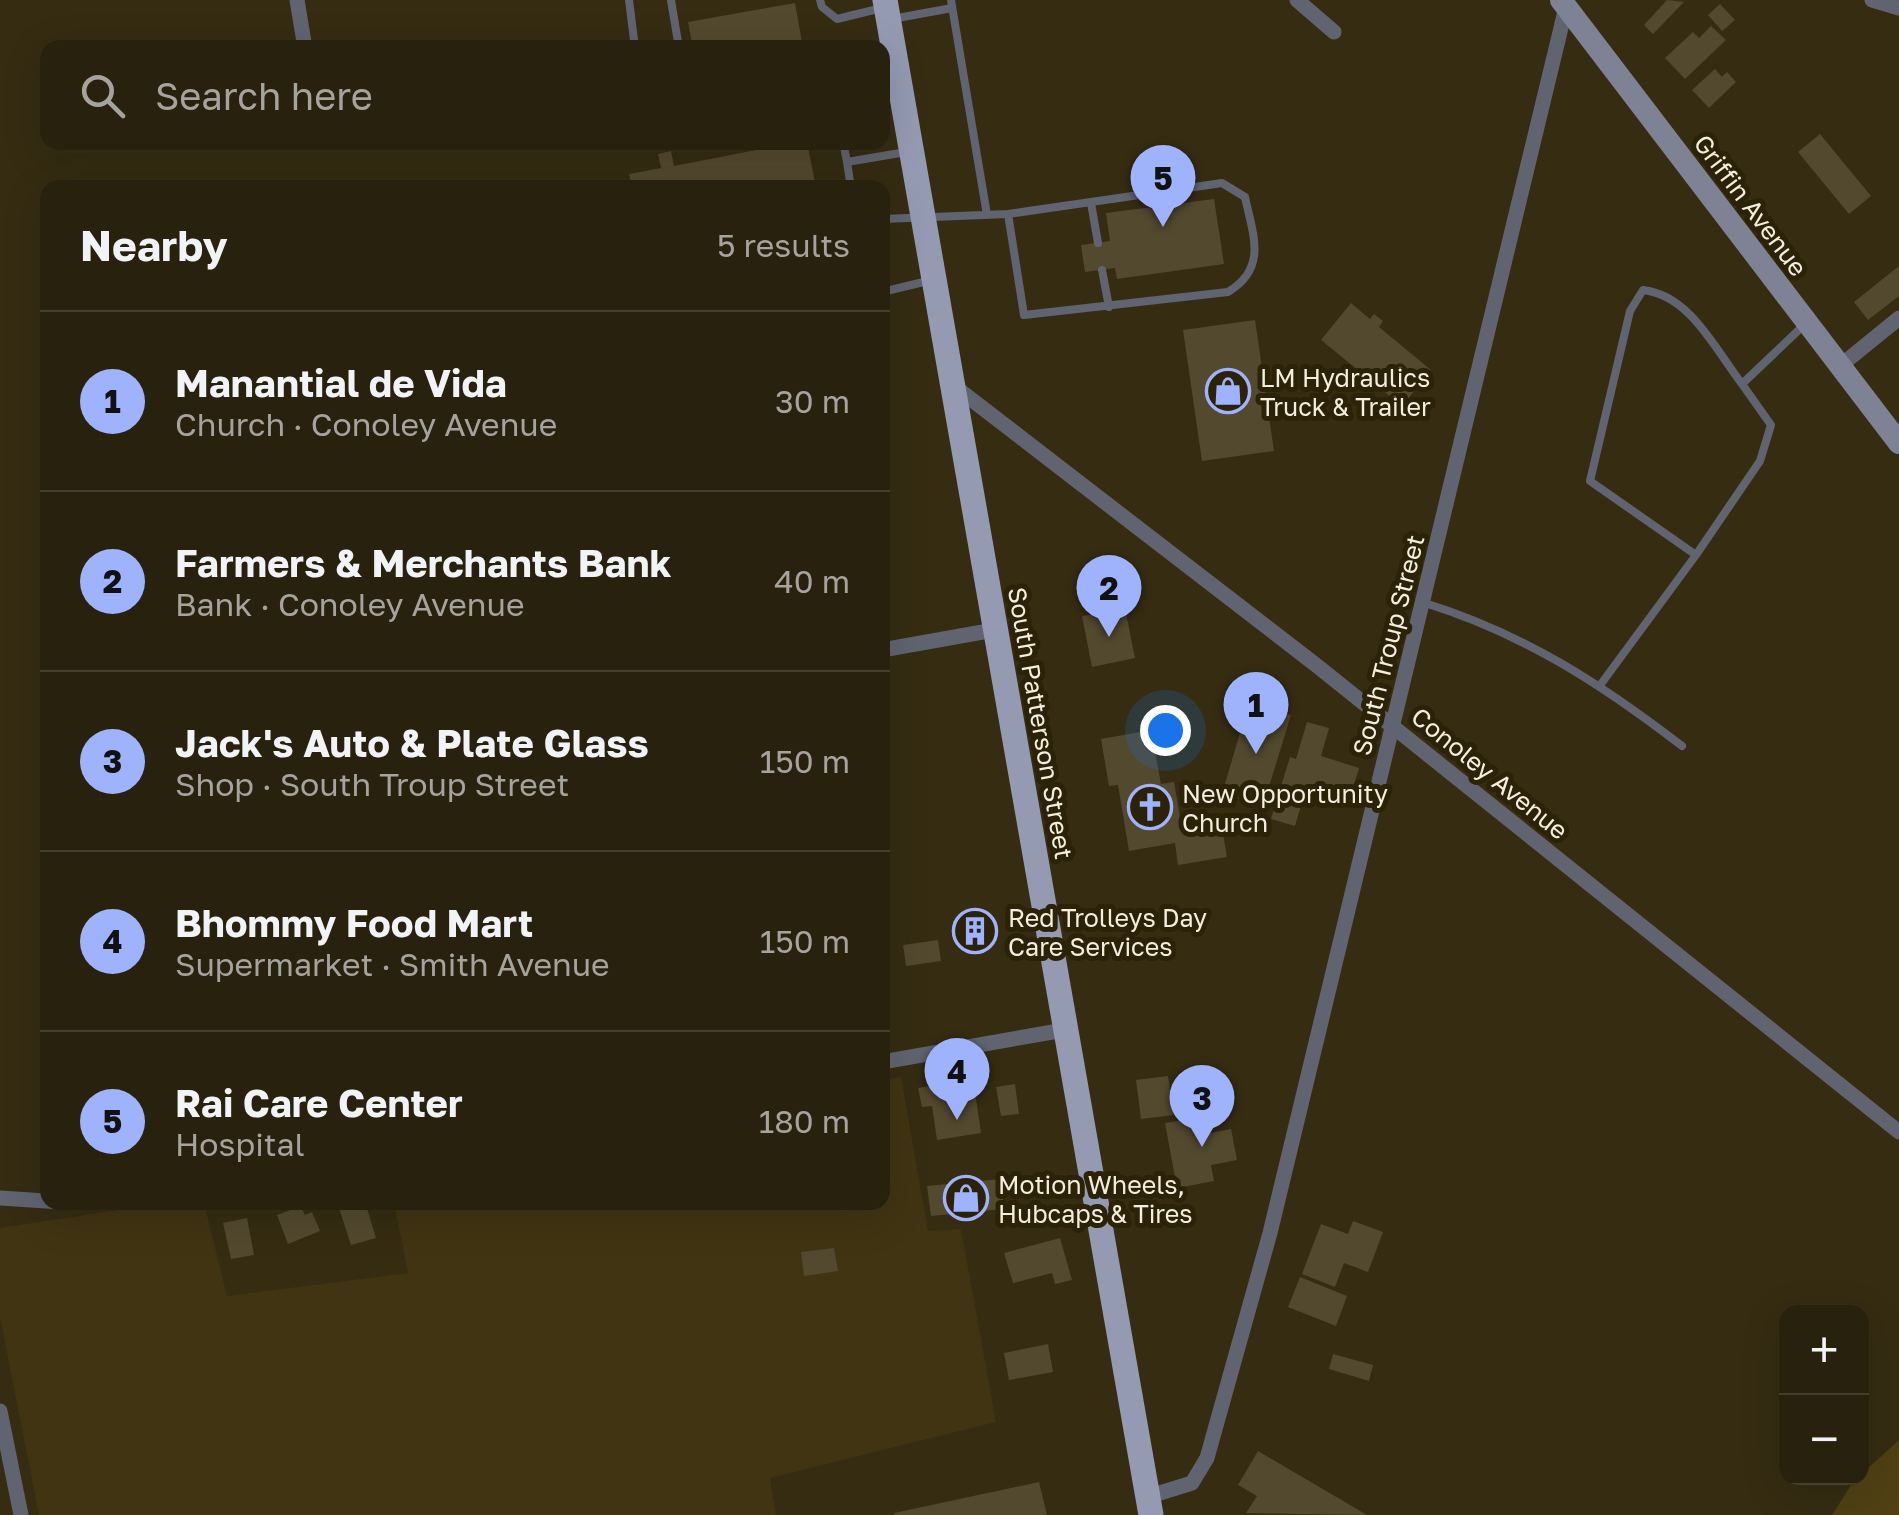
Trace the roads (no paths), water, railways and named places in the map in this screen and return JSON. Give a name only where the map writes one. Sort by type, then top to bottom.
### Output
[{"type":"main road","name":"Griffin Avenue","points":[[1565,2],[1899,443]]},
{"type":"main road","name":"South Patterson Street","points":[[887,9],[889,40]]},
{"type":"main road","name":"South Patterson Street","points":[[891,89],[910,152],[922,215],[1149,1506]]},
{"type":"street","points":[[297,0],[304,40]]},
{"type":"street","points":[[1297,0],[1334,32]]},
{"type":"street","points":[[1872,0],[1899,8]]},
{"type":"street","name":"South Troup Street","points":[[1149,1506],[1190,1486],[1207,1458],[1252,1300],[1425,603],[1565,2]]},
{"type":"street","points":[[1840,366],[1899,318]]},
{"type":"street","name":"Conoley Avenue","points":[[951,384],[1394,728],[1899,1132]]},
{"type":"street","points":[[890,649],[994,630]]},
{"type":"street","points":[[890,1061],[1064,1030]]},
{"type":"street","points":[[0,1198],[40,1201]]},
{"type":"street","points":[[0,1411],[21,1515]]},
{"type":"lane","points":[[628,0],[634,40]]},
{"type":"lane","points":[[671,0],[678,40]]},
{"type":"lane","points":[[820,0],[822,8],[837,18],[951,4],[987,214]]},
{"type":"lane","points":[[845,150],[850,180]]},
{"type":"lane","points":[[847,162],[910,152]]},
{"type":"lane","points":[[890,218],[1008,214],[1222,183],[1245,197],[1258,257],[1245,282],[1228,292],[1024,315],[1008,214]]},
{"type":"lane","points":[[1091,203],[1098,243]]},
{"type":"lane","points":[[1102,270],[1108,307]]},
{"type":"lane","points":[[890,290],[933,280]]},
{"type":"lane","points":[[1601,684],[1696,555],[1760,460],[1772,425],[1682,304],[1663,292],[1642,290],[1630,311],[1590,481],[1696,555]]},
{"type":"lane","points":[[1742,384],[1806,323]]},
{"type":"lane","points":[[1425,603],[1487,622],[1601,684],[1682,746]]},
{"type":"place","name":"Rai Care Center","points":[[1163,227]]},
{"type":"place","name":"LM Hydraulics Truck & Trailer","points":[[1228,391]]},
{"type":"place","name":"Farmers & Merchants Bank","points":[[1109,637]]},
{"type":"place","name":"Manantial de Vida","points":[[1256,754]]},
{"type":"place","name":"New Opportunity Church","points":[[1150,807]]},
{"type":"place","name":"Red Trolleys Day Care Services","points":[[975,931]]},
{"type":"place","name":"Bhommy Food Mart","points":[[957,1120]]},
{"type":"place","name":"Jack's Auto & Plate Glass","points":[[1202,1147]]},
{"type":"place","name":"Motion Wheels, Hubcaps & Tires","points":[[966,1198]]}]
